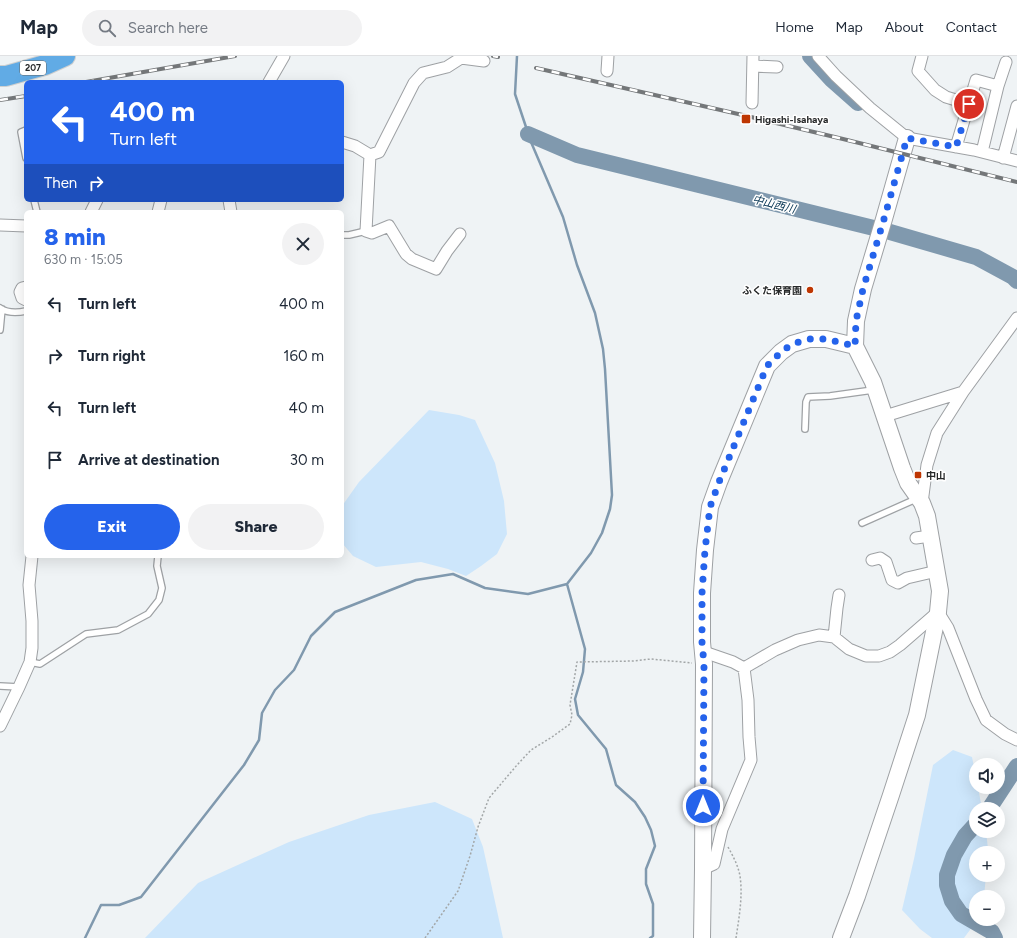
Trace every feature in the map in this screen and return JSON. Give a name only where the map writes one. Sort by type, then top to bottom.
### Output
[{"type":"highway","name":"207","points":[[0,76],[6,76],[42,61],[65,56]]},
{"type":"street","points":[[270,80],[284,56]]},
{"type":"street","points":[[607,71],[608,56]]},
{"type":"street","points":[[818,56],[841,81],[870,108],[907,138],[982,152],[1017,161]]},
{"type":"street","points":[[922,56],[918,71],[935,90],[946,97],[969,104]]},
{"type":"street","points":[[344,143],[355,146],[370,155],[379,152],[414,83],[423,73],[447,67],[460,58],[484,61]]},
{"type":"street","points":[[752,103],[753,61],[777,67]]},
{"type":"street","points":[[982,152],[998,86],[1006,62]]},
{"type":"street","points":[[956,147],[976,80],[998,86]]},
{"type":"street","points":[[1003,158],[1017,106]]},
{"type":"street","points":[[841,938],[881,824],[916,715],[938,612],[940,591],[937,571],[923,537],[927,516],[920,500],[908,483],[873,382],[855,346],[856,321],[863,289],[907,138]]},
{"type":"street","points":[[370,155],[366,231],[372,233],[389,226],[406,254],[412,259],[436,269],[460,234]]},
{"type":"street","points":[[0,225],[24,226]]},
{"type":"street","points":[[24,288],[20,292],[22,298],[24,299]]},
{"type":"street","points":[[920,500],[927,465],[937,433],[963,392],[1017,318]]},
{"type":"street","points":[[702,938],[704,658],[702,642],[703,586],[710,507],[767,366],[781,352],[792,344],[809,339],[826,339],[855,346]]},
{"type":"street","points":[[885,416],[963,392]]},
{"type":"street","points":[[0,726],[30,662],[32,648],[32,622],[28,585],[32,558]]},
{"type":"street","points":[[872,560],[880,558],[886,562],[892,580],[897,586],[907,578],[937,571]]},
{"type":"street","points":[[834,637],[840,595]]},
{"type":"street","points":[[744,668],[776,650],[798,640],[818,635],[834,637],[849,649],[866,656],[879,656],[890,652],[900,645],[938,612]]},
{"type":"street","points":[[938,612],[948,628],[976,699],[986,720],[1005,734],[1017,740]]},
{"type":"street","points":[[704,658],[733,662],[744,668]]},
{"type":"street","points":[[703,869],[714,864],[722,829],[751,760],[748,700],[744,668]]},
{"type":"lane","points":[[24,131],[21,132],[24,148]]},
{"type":"lane","points":[[344,235],[366,231]]},
{"type":"lane","points":[[0,330],[1,309],[10,312],[24,311]]},
{"type":"lane","points":[[805,430],[806,402],[808,397],[830,396],[876,390]]},
{"type":"lane","points":[[862,523],[920,500]]},
{"type":"lane","points":[[30,662],[40,664],[86,634],[118,630],[148,614],[159,600],[162,588],[158,558]]},
{"type":"lane","points":[[0,686],[19,687]]},
{"type":"path","points":[[425,938],[458,891],[478,827],[489,798],[531,750],[570,724],[572,715],[570,705],[577,662],[704,658]]},
{"type":"path","points":[[722,829],[729,833],[727,845],[734,858],[740,875],[741,892],[736,938]]},
{"type":"shaded area","points":[[429,410],[459,415],[475,420],[495,463],[504,501],[507,534],[497,554],[466,576],[448,569],[421,562],[376,567],[353,556],[344,545],[344,503],[359,482]]},
{"type":"shaded area","points":[[953,750],[972,757],[969,758],[969,794],[979,794],[981,802],[969,802],[969,838],[987,838],[988,846],[969,846],[969,882],[985,882],[985,890],[969,890],[969,926],[973,926],[964,938],[932,938],[920,929],[902,910],[933,765]]},
{"type":"shaded area","points":[[435,802],[472,819],[483,847],[503,938],[145,938],[198,883],[289,842],[369,815]]},
{"type":"waterway","points":[[85,938],[101,905],[119,905],[141,897],[244,765],[259,740],[262,713],[275,690],[294,670],[311,636],[335,612],[416,580],[453,574],[485,588],[528,594],[567,584],[591,553],[602,533],[610,509],[612,495],[603,349],[595,313],[577,265],[563,217],[531,142],[515,94],[517,56]]},
{"type":"waterway","name":"中山西川","points":[[810,56],[832,80],[858,103]]},
{"type":"waterway","name":"中山西川","points":[[528,134],[577,155],[890,232],[976,257],[1013,277],[1017,281]]},
{"type":"waterway","points":[[567,584],[585,649],[583,672],[575,699],[578,715],[606,749],[616,785],[635,802],[645,817],[651,830],[655,846],[646,869],[646,884],[653,904],[653,936],[650,938]]},
{"type":"waterway","name":"中山西川","points":[[994,802],[1017,766]]},
{"type":"waterway","name":"中山西川","points":[[969,832],[954,855],[947,875],[947,885],[952,901],[961,914],[992,932],[995,938]]},
{"type":"railway","points":[[97,80],[235,56]]},
{"type":"railway","points":[[493,56],[498,57]]},
{"type":"railway","points":[[536,68],[747,116],[1017,182]]},
{"type":"railway","points":[[0,100],[24,96]]},
{"type":"place","name":"Higashi-Isahaya","points":[[746,119]]},
{"type":"place","name":"ふくた保育園","points":[[810,290]]},
{"type":"place","name":"中山","points":[[918,475]]},
{"type":"route","points":[[703,806],[704,652],[702,642],[702,593],[710,507],[719,482],[767,366],[781,352],[792,344],[809,339],[826,339],[855,346],[856,321],[863,289],[907,138],[956,147],[969,104]]}]
